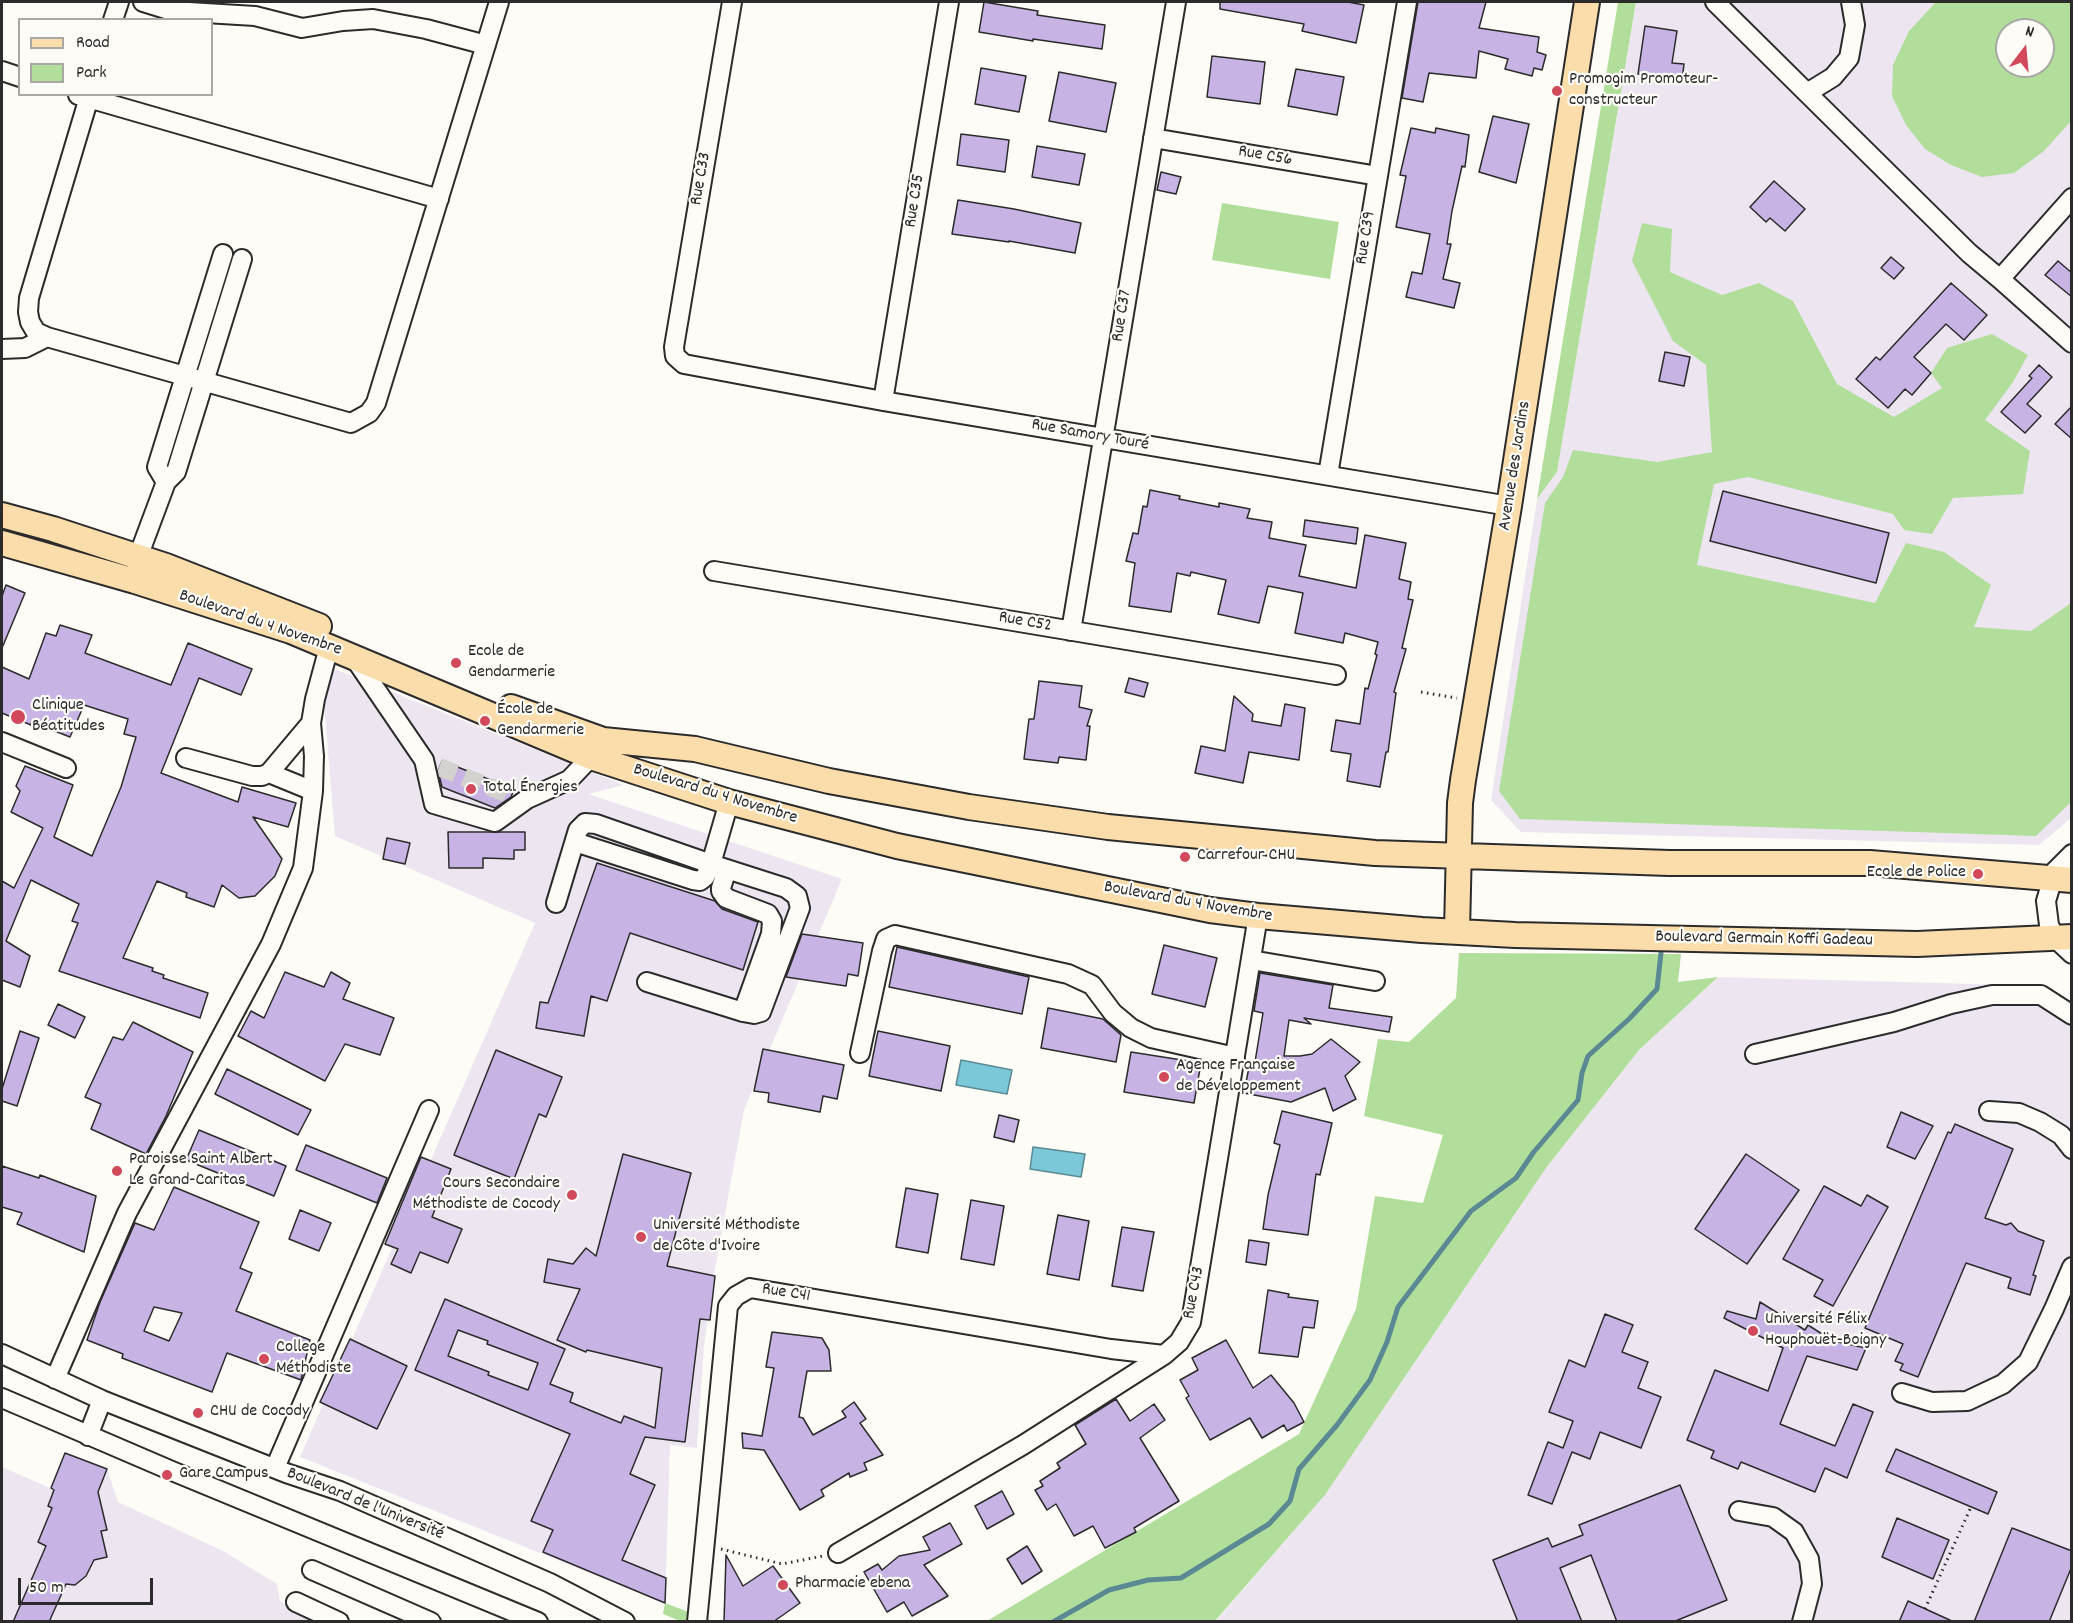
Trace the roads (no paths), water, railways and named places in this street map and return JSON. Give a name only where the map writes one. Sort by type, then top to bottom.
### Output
[{"type":"main road","name":"Avenue des Jardins","points":[[1457,931],[1460,803],[1509,506],[1587,2]]},
{"type":"main road","name":"Boulevard du 4 Novembre","points":[[2,515],[166,566],[294,615],[507,706],[603,740],[695,749],[829,781],[958,805],[1108,827],[1375,854],[1459,857]]},
{"type":"main road","name":"Boulevard du 4 Novembre","points":[[2,543],[135,581],[291,631],[591,757],[729,801],[897,846],[1210,910],[1422,930],[1457,931]]},
{"type":"main road","points":[[1459,857],[1669,863],[1870,863],[2062,879]]},
{"type":"main road","name":"Boulevard Germain Koffi Gadeau","points":[[1457,931],[1515,935],[1917,944],[2066,943]]},
{"type":"street","points":[[114,18],[119,2]]},
{"type":"street","points":[[143,2],[255,16],[302,28],[343,21],[374,19],[426,29],[486,45]]},
{"type":"street","points":[[439,200],[86,96],[29,298],[30,322],[36,332],[47,337],[342,422],[351,423],[360,420],[369,413],[380,393],[439,200],[499,2]]},
{"type":"street","name":"Rue C33","points":[[675,356],[674,346],[732,2]]},
{"type":"street","name":"Rue C35","points":[[883,400],[949,2]]},
{"type":"street","name":"Rue C37","points":[[1071,631],[1176,2]]},
{"type":"street","name":"Rue C39","points":[[1328,475],[1407,2]]},
{"type":"street","points":[[1715,2],[1969,253],[2072,343]]},
{"type":"street","points":[[1808,93],[1833,76],[1850,58],[1855,25],[1851,2]]},
{"type":"street","points":[[2,71],[18,76]]},
{"type":"street","name":"Rue C56","points":[[1153,138],[1378,176]]},
{"type":"street","points":[[2000,279],[2072,198]]},
{"type":"street","points":[[166,482],[157,467],[223,254]]},
{"type":"street","points":[[135,581],[138,557],[166,482],[176,472],[242,259]]},
{"type":"street","points":[[2,349],[25,348],[47,337]]},
{"type":"street","name":"Rue Samory Touré","points":[[675,356],[684,364],[883,400],[1509,506]]},
{"type":"street","name":"Rue C52","points":[[714,571],[1336,675]]},
{"type":"street","points":[[55,1379],[128,1213],[271,944],[303,868],[313,791],[312,723],[315,699],[329,647]]},
{"type":"street","points":[[353,656],[432,764],[434,804],[495,822],[519,797],[569,780],[591,757]]},
{"type":"street","points":[[186,758],[252,776],[262,776],[269,773],[312,723]]},
{"type":"street","points":[[2,742],[66,768]]},
{"type":"street","points":[[269,773],[313,791]]},
{"type":"street","points":[[729,801],[719,866],[721,891],[726,898],[768,914],[772,921],[771,934],[743,1012]]},
{"type":"street","points":[[556,903],[575,842],[693,880],[700,881],[719,866]]},
{"type":"street","points":[[2066,943],[2047,912],[2046,901],[2062,879],[2072,854]]},
{"type":"street","points":[[647,982],[743,1012],[754,1014],[761,1012],[800,908],[799,902],[797,896],[786,888],[719,866]]},
{"type":"street","name":"Rue C43","points":[[838,1553],[1023,1446],[1164,1355],[1179,1342],[1191,1322],[1258,916]]},
{"type":"street","points":[[860,1053],[882,951],[886,939],[895,935],[1068,974],[1092,986],[1113,1013],[1131,1028],[1151,1038],[1235,1057]]},
{"type":"street","points":[[1251,960],[1375,981]]},
{"type":"street","points":[[1755,1054],[1894,1022],[1951,1004],[1992,995],[2041,995],[2072,1015]]},
{"type":"street","points":[[274,1468],[429,1110]]},
{"type":"street","points":[[1989,1111],[2019,1113],[2040,1122],[2061,1135],[2072,1149]]},
{"type":"street","points":[[1902,1393],[1932,1402],[1967,1401],[2003,1384],[2028,1362],[2072,1267]]},
{"type":"street","name":"Rue C41","points":[[697,1622],[728,1306],[736,1296],[750,1288],[1111,1349],[1164,1355]]},
{"type":"street","name":"Boulevard de l'Université","points":[[2,1354],[102,1400],[361,1500],[550,1584],[625,1622]]},
{"type":"street","points":[[2,1398],[88,1436],[538,1622]]},
{"type":"street","points":[[88,1436],[102,1400]]},
{"type":"street","points":[[1739,1511],[1773,1517],[1794,1532],[1809,1559],[1812,1584],[1802,1622]]},
{"type":"street","points":[[312,1570],[431,1622]]},
{"type":"street","points":[[296,1602],[339,1622]]},
{"type":"water","points":[[961,1060],[1012,1070],[1007,1094],[956,1085]]},
{"type":"water","points":[[1033,1147],[1085,1154],[1081,1177],[1030,1169]]},
{"type":"waterway","points":[[1053,1622],[1109,1590],[1148,1580],[1181,1578],[1269,1524],[1290,1501],[1299,1469],[1337,1425],[1370,1380],[1387,1342],[1398,1307],[1471,1211],[1516,1178],[1533,1153],[1578,1100],[1582,1073],[1588,1056],[1629,1019],[1657,989],[1661,953]]},
{"type":"tunnel","points":[[439,767],[511,795]]},
{"type":"place","name":"Promogim Promoteur- constructeur","points":[[1557,91]]},
{"type":"place","name":"Ecole de Gendarmerie","points":[[456,663]]},
{"type":"place","name":"Clinique Béatitudes","points":[[18,717]]},
{"type":"place","name":"École de Gendarmerie","points":[[485,721]]},
{"type":"place","name":"Total Énergies","points":[[471,789]]},
{"type":"place","name":"Carrefour CHU","points":[[1185,857]]},
{"type":"place","name":"Ecole de Police","points":[[1978,874]]},
{"type":"place","name":"Agence Française de Développement","points":[[1164,1077]]},
{"type":"place","name":"Paroisse Saint Albert Le Grand-Caritas","points":[[117,1171]]},
{"type":"place","name":"Cours Secondaire Méthodiste de Cocody","points":[[572,1195]]},
{"type":"place","name":"Université Méthodiste de Côte d'Ivoire","points":[[641,1237]]},
{"type":"place","name":"Université Félix Houphouët-Boigny","points":[[1753,1331]]},
{"type":"place","name":"College Méthodiste","points":[[264,1359]]},
{"type":"place","name":"CHU de Cocody","points":[[198,1413]]},
{"type":"place","name":"Gare Campus","points":[[167,1475]]},
{"type":"place","name":"Pharmacie ebena","points":[[783,1585]]}]
